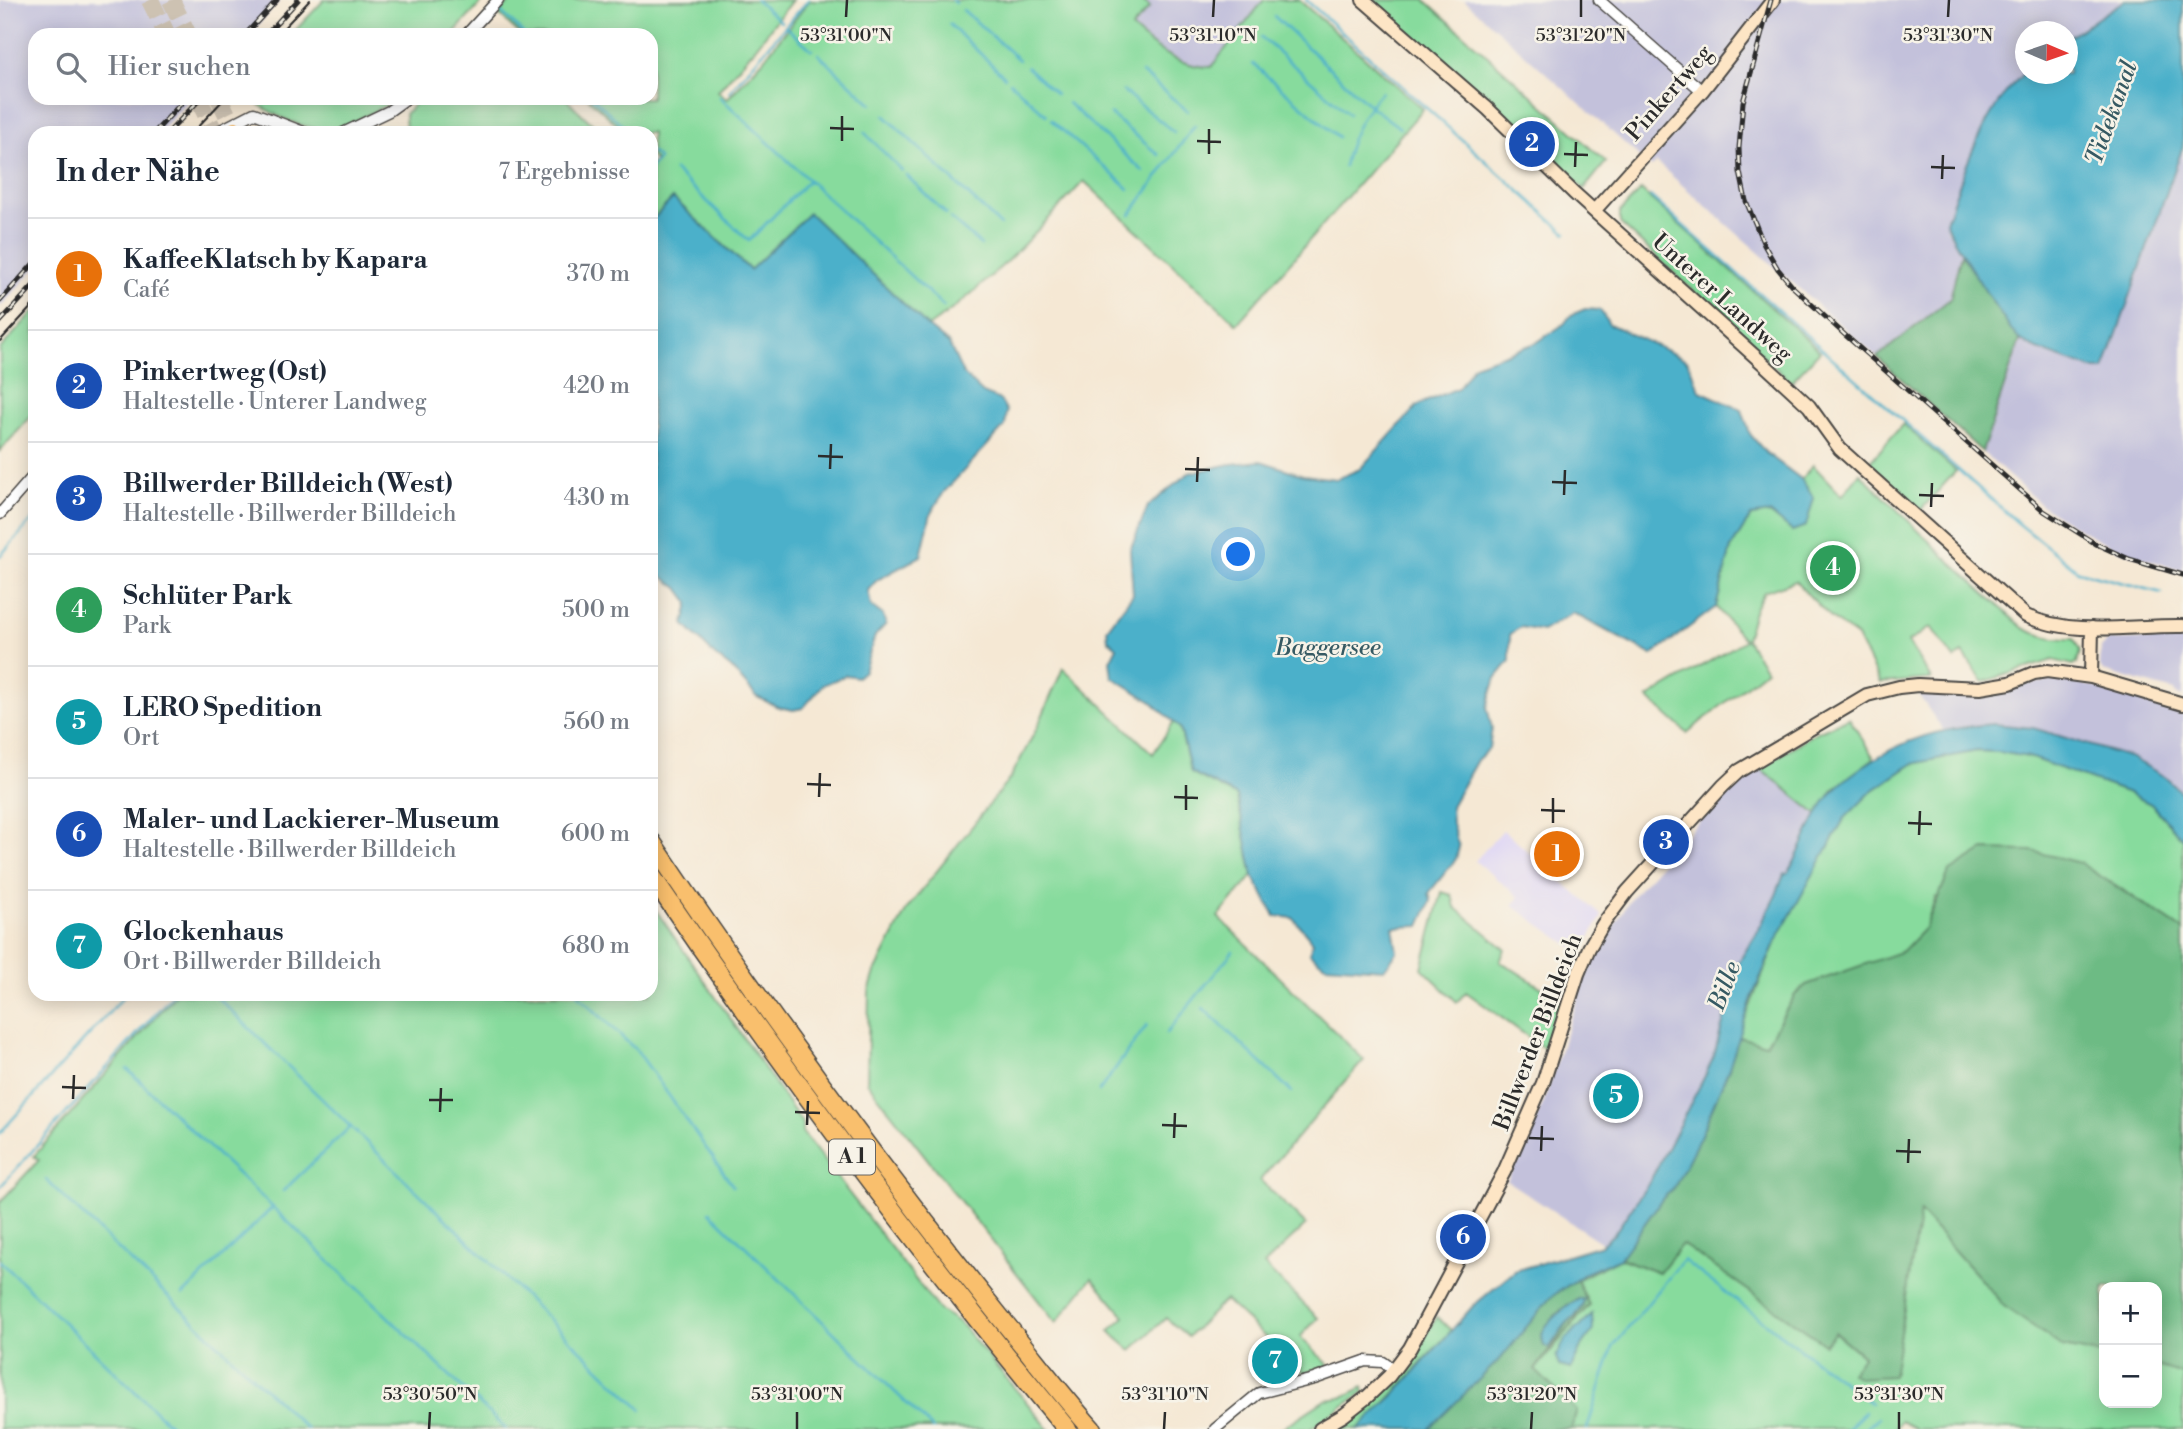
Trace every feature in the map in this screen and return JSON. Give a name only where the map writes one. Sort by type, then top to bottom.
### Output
[{"type":"highway","name":"A 1","points":[[658,851],[769,1013],[897,1185],[1092,1429]]},
{"type":"highway","name":"A 1","points":[[658,885],[827,1125],[971,1311],[1067,1429]]},
{"type":"street","points":[[472,28],[498,0]]},
{"type":"street","name":"Unterer Landweg","points":[[1363,0],[1488,109],[1594,211],[1809,406],[1840,449],[2021,612],[2052,625],[2092,628],[2183,626]]},
{"type":"street","points":[[1599,0],[1702,91]]},
{"type":"street","name":"Pinkertweg","points":[[1594,211],[1702,91],[1773,0]]},
{"type":"street","points":[[358,126],[397,105]]},
{"type":"street","points":[[229,126],[254,113],[288,126]]},
{"type":"street","points":[[0,514],[28,482]]},
{"type":"street","points":[[2091,677],[2092,628]]},
{"type":"street","name":"Billwerder Billdeich","points":[[1320,1429],[1367,1397],[1394,1370],[1419,1333],[1504,1172],[1543,1083],[1578,974],[1603,924],[1627,892],[1723,786],[1757,759],[1867,695],[1880,691],[1918,685],[1980,688],[2010,683],[2034,673],[2048,671],[2091,677],[2183,704]]},
{"type":"street","points":[[1215,1429],[1259,1393],[1314,1379],[1364,1361],[1383,1362],[1394,1370]]},
{"type":"shaded area","points":[[0,0],[281,0],[255,28],[28,28],[28,105],[185,105],[165,126],[28,126],[28,277],[0,307]]},
{"type":"shaded area","points":[[1142,0],[1264,0],[1211,67],[1198,67],[1155,49],[1132,28],[1150,8]]},
{"type":"shaded area","points":[[1464,0],[2125,0],[2078,31],[2078,21],[2015,21],[2015,84],[2000,102],[1976,142],[1946,228],[1961,254],[1950,299],[1877,357],[1656,162],[1651,167]]},
{"type":"shaded area","points":[[2183,146],[2183,571],[2119,550],[2081,530],[2044,507],[1982,452],[2020,340],[2074,363],[2104,370]]},
{"type":"shaded area","points":[[2183,639],[2183,697],[2174,691],[2103,671],[2100,667],[2101,648],[2109,640]]},
{"type":"shaded area","points":[[2062,679],[2174,707],[2183,712],[2183,794],[2165,777],[2132,758],[2033,728],[1970,726],[1943,730],[1918,694],[1991,695],[2019,685]]},
{"type":"shaded area","points":[[1760,768],[1818,815],[1804,847],[1789,872],[1784,874],[1759,929],[1737,965],[1728,992],[1728,1005],[1714,1056],[1669,1147],[1636,1203],[1614,1234],[1602,1243],[1507,1181],[1543,1104],[1587,970],[1631,898],[1723,794]]},
{"type":"shaded area","points":[[1503,830],[1602,916],[1581,953],[1513,906],[1519,897],[1475,861]]},
{"type":"green space","points":[[324,0],[484,0],[458,28],[298,28]]},
{"type":"green space","points":[[512,0],[792,0],[718,91],[727,99],[763,60],[810,0],[1142,0],[1150,7],[1132,28],[1149,43],[1178,60],[1211,67],[1264,0],[1299,0],[1423,109],[1237,324],[1084,181],[991,277],[928,327],[809,214],[750,270],[673,198],[658,214],[658,126],[618,126],[596,105],[658,105],[658,28],[513,28],[498,14]]},
{"type":"green space","points":[[1373,0],[1425,0],[1606,162],[1584,189]]},
{"type":"green space","points":[[260,105],[387,105],[344,126],[305,126]]},
{"type":"green space","points":[[413,105],[572,105],[595,126],[406,126],[405,114]]},
{"type":"green space","points":[[1641,190],[1820,351],[1791,382],[1620,223],[1620,212]]},
{"type":"green space","points":[[1961,254],[2020,340],[1982,452],[1877,357],[1950,299]]},
{"type":"green space","points":[[28,318],[28,420],[0,451],[0,349]]},
{"type":"green space","points":[[1903,424],[1956,471],[1919,512],[1869,463]]},
{"type":"green space","points":[[1813,465],[1842,496],[1860,473],[1943,555],[2023,628],[2047,637],[2074,639],[2080,651],[2077,663],[2073,665],[2053,660],[1983,682],[1963,653],[1954,659],[1931,627],[1908,642],[1931,679],[1880,683],[1857,637],[1831,618],[1795,581],[1764,592],[1755,608],[1746,639],[1766,670],[1687,733],[1648,698],[1745,640],[1716,607],[1731,548],[1751,516],[1770,513],[1792,530],[1814,498],[1801,479]]},
{"type":"green space","points":[[1063,668],[1153,754],[1174,721],[1180,728],[1191,772],[1237,796],[1253,876],[1218,917],[1364,1060],[1260,1180],[1306,1225],[1264,1265],[1318,1318],[1300,1337],[1330,1366],[1304,1373],[1225,1300],[1188,1337],[1166,1318],[1131,1350],[1109,1331],[1125,1317],[1092,1278],[1056,1323],[867,1082],[869,992],[875,972],[907,909],[1011,777],[1037,728]]},
{"type":"green space","points":[[1849,718],[1874,758],[1833,790],[1818,815],[1760,768],[1815,733]]},
{"type":"green space","points":[[1977,751],[2029,757],[2129,793],[2151,804],[2183,839],[2183,930],[2111,882],[1936,897],[1925,928],[1903,951],[1795,995],[1766,1045],[1738,1037],[1776,941],[1853,807],[1912,764]]},
{"type":"green space","points":[[1984,850],[2032,851],[2080,863],[2183,930],[2183,1374],[2162,1368],[2162,1282],[2099,1282],[2099,1354],[2063,1347],[2005,1307],[1920,1212],[1893,1376],[1859,1378],[1851,1373],[1863,1356],[1835,1332],[1825,1344],[1682,1244],[1659,1273],[1620,1258],[1663,1198],[1674,1188],[1700,1137],[1729,1068],[1738,1037],[1766,1044],[1795,995],[1806,985],[1903,951],[1925,928],[1949,872]]},
{"type":"green space","points":[[1442,892],[1452,895],[1455,907],[1505,949],[1500,961],[1561,1000],[1545,1049],[1466,992],[1457,1002],[1422,968]]},
{"type":"green space","points":[[658,913],[802,1123],[802,1132],[939,1310],[960,1323],[1049,1429],[0,1429],[0,1202],[39,1160],[34,1156],[170,1001],[658,1001]]},
{"type":"green space","points":[[1920,1212],[2005,1307],[2063,1347],[2099,1354],[2099,1408],[2162,1408],[2162,1368],[2183,1374],[2183,1429],[1916,1429],[1901,1421],[1895,1429],[1571,1429],[1535,1370],[1589,1305],[1577,1280],[1620,1258],[1659,1273],[1682,1244],[1825,1344],[1834,1332],[1863,1356],[1859,1378]]},
{"type":"green space","points":[[1577,1280],[1589,1305],[1535,1370],[1577,1411],[1571,1429],[1415,1429],[1548,1298]],"holes":[[[1579,1299],[1583,1306],[1575,1318],[1570,1320],[1549,1348],[1543,1341],[1543,1335],[1550,1322],[1561,1310]]]},
{"type":"green space","points":[[1437,1317],[1452,1331],[1383,1406],[1358,1429],[1332,1429],[1379,1394],[1404,1366]]},
{"type":"green space","points":[[1363,1387],[1364,1392],[1310,1429],[1281,1429],[1325,1400],[1341,1398]]},
{"type":"water","name":"Tidekanal","points":[[2125,0],[2183,0],[2183,146],[2104,370],[2096,370],[2045,352],[2020,340],[1956,244],[1946,222],[1986,122],[2010,87],[2015,82],[2078,84],[2078,31]]},
{"type":"water","points":[[673,198],[750,270],[809,213],[949,344],[963,374],[983,393],[1000,400],[1007,411],[1005,426],[944,492],[931,513],[921,556],[877,580],[868,590],[871,606],[883,615],[886,624],[875,636],[864,671],[857,677],[846,675],[823,685],[803,708],[793,710],[778,707],[757,697],[731,668],[714,655],[684,624],[689,603],[678,588],[658,573],[658,214]]},
{"type":"water","name":"Baggersee","points":[[1585,309],[1600,310],[1609,324],[1687,360],[1700,391],[1742,410],[1750,434],[1765,452],[1801,479],[1814,498],[1806,526],[1792,531],[1770,513],[1751,516],[1731,548],[1716,607],[1652,655],[1573,613],[1542,631],[1521,627],[1510,634],[1510,661],[1496,678],[1487,707],[1492,728],[1489,749],[1477,760],[1451,806],[1452,824],[1459,847],[1456,859],[1429,893],[1431,901],[1420,926],[1393,927],[1397,952],[1384,969],[1325,965],[1309,953],[1313,942],[1293,918],[1275,916],[1253,876],[1237,796],[1191,772],[1180,728],[1152,702],[1112,677],[1110,661],[1117,647],[1108,640],[1107,629],[1133,594],[1130,550],[1148,506],[1189,473],[1261,461],[1303,475],[1337,479],[1360,469],[1418,405],[1458,388],[1474,365],[1536,343],[1564,324],[1571,315]]},
{"type":"water","points":[[1993,724],[2033,728],[2132,758],[2165,777],[2183,794],[2183,839],[2151,804],[2129,793],[2029,757],[1999,752],[1977,751],[1912,764],[1872,791],[1844,819],[1776,941],[1753,995],[1729,1068],[1700,1137],[1674,1188],[1663,1198],[1620,1258],[1586,1273],[1550,1298],[1503,1356],[1429,1429],[1358,1429],[1395,1394],[1473,1306],[1515,1271],[1601,1245],[1614,1234],[1650,1181],[1706,1074],[1714,1056],[1728,1005],[1728,992],[1737,965],[1759,929],[1784,874],[1789,872],[1816,817],[1834,791],[1862,767],[1894,748],[1940,732]]},
{"type":"water","points":[[1579,1299],[1584,1299],[1580,1310],[1549,1348],[1544,1346],[1542,1335],[1547,1325],[1563,1309]]},
{"type":"water","points":[[1592,1314],[1593,1330],[1571,1369],[1559,1366],[1556,1357],[1565,1340]]},
{"type":"waterway","points":[[756,0],[781,22]]},
{"type":"waterway","points":[[729,92],[808,0]]},
{"type":"waterway","points":[[952,0],[955,3]]},
{"type":"waterway","points":[[1306,0],[1566,233]]},
{"type":"waterway","points":[[499,10],[518,28]]},
{"type":"waterway","points":[[963,10],[1019,60]]},
{"type":"waterway","points":[[1274,16],[1369,105],[1400,128]]},
{"type":"waterway","points":[[949,24],[1005,77]]},
{"type":"waterway","points":[[786,27],[812,50]]},
{"type":"waterway","points":[[1261,37],[1349,114]]},
{"type":"waterway","points":[[818,54],[872,104]]},
{"type":"waterway","points":[[1253,64],[1338,137]]},
{"type":"waterway","points":[[1027,67],[1056,94]]},
{"type":"waterway","points":[[1142,73],[1188,111]]},
{"type":"waterway","points":[[1010,82],[1046,115]]},
{"type":"waterway","points":[[1123,91],[1174,132]]},
{"type":"waterway","points":[[1344,166],[1358,126],[1381,92]]},
{"type":"waterway","points":[[720,97],[944,307]]},
{"type":"waterway","points":[[1068,103],[1144,172]]},
{"type":"waterway","points":[[601,105],[623,126]]},
{"type":"waterway","points":[[1110,114],[1159,155]]},
{"type":"waterway","points":[[884,115],[1000,225]]},
{"type":"waterway","points":[[1051,120],[1129,189]]},
{"type":"waterway","points":[[1130,215],[1195,125]]},
{"type":"waterway","points":[[864,132],[902,171]]},
{"type":"waterway","points":[[674,170],[749,241],[809,180]]},
{"type":"waterway","points":[[906,175],[946,214]]},
{"type":"waterway","points":[[1650,196],[2018,523],[2078,571],[2162,593]]},
{"type":"waterway","points":[[950,218],[981,245]]},
{"type":"waterway","points":[[0,556],[28,525]]},
{"type":"waterway","points":[[1166,1034],[1233,951]]},
{"type":"waterway","points":[[0,1133],[120,1001]]},
{"type":"waterway","points":[[0,1187],[167,1001]]},
{"type":"waterway","points":[[221,1001],[642,1410]]},
{"type":"waterway","points":[[584,1001],[638,1052],[733,1186]]},
{"type":"waterway","points":[[1203,1008],[1292,1092]]},
{"type":"waterway","points":[[1099,1091],[1147,1025]]},
{"type":"waterway","points":[[127,1069],[506,1429]]},
{"type":"waterway","points":[[283,1191],[350,1127]]},
{"type":"waterway","points":[[46,1180],[307,1429]]},
{"type":"waterway","points":[[183,1295],[273,1207]]},
{"type":"waterway","points":[[710,1212],[933,1429]]},
{"type":"waterway","points":[[1587,1429],[1613,1347],[1683,1260],[1871,1403]]},
{"type":"waterway","points":[[0,1261],[174,1429]]},
{"type":"waterway","points":[[1847,1429],[1865,1412]]},
{"type":"waterway","points":[[1865,1429],[1878,1418]]},
{"type":"tunnel","points":[[150,0],[164,28]]},
{"type":"tunnel","points":[[171,0],[185,28]]},
{"type":"tunnel","points":[[201,105],[212,126]]},
{"type":"tunnel","points":[[222,105],[233,126]]},
{"type":"tram line","points":[[284,28],[310,0]]},
{"type":"tram line","points":[[199,126],[218,105]]},
{"type":"tram line","points":[[0,341],[28,311]]},
{"type":"railway","points":[[251,28],[277,0]]},
{"type":"railway","points":[[272,28],[298,0]]},
{"type":"railway","points":[[1771,0],[1743,102],[1739,148],[1740,172],[1746,201],[1764,245],[1778,269],[1793,287],[1845,335],[2044,511],[2096,544],[2129,559],[2183,575]]},
{"type":"railway","points":[[160,126],[180,105]]},
{"type":"railway","points":[[175,126],[194,105]]},
{"type":"railway","points":[[0,301],[28,270]]},
{"type":"railway","points":[[0,322],[28,292]]},
{"type":"place","name":"Pinkertweg (Ost)","points":[[1532,144]]},
{"type":"place","name":"Schlüter Park","points":[[1833,568]]},
{"type":"place","name":"Billwerder Billdeich (West)","points":[[1666,842]]},
{"type":"place","name":"KaffeeKlatsch by Kapara","points":[[1557,854]]},
{"type":"place","name":"LERO Spedition","points":[[1616,1096]]},
{"type":"place","name":"Maler- und Lackierer-Museum","points":[[1463,1237]]},
{"type":"place","name":"Glockenhaus","points":[[1275,1361]]},
{"type":"water label","name":"Bille","points":[[1725,986]]}]
